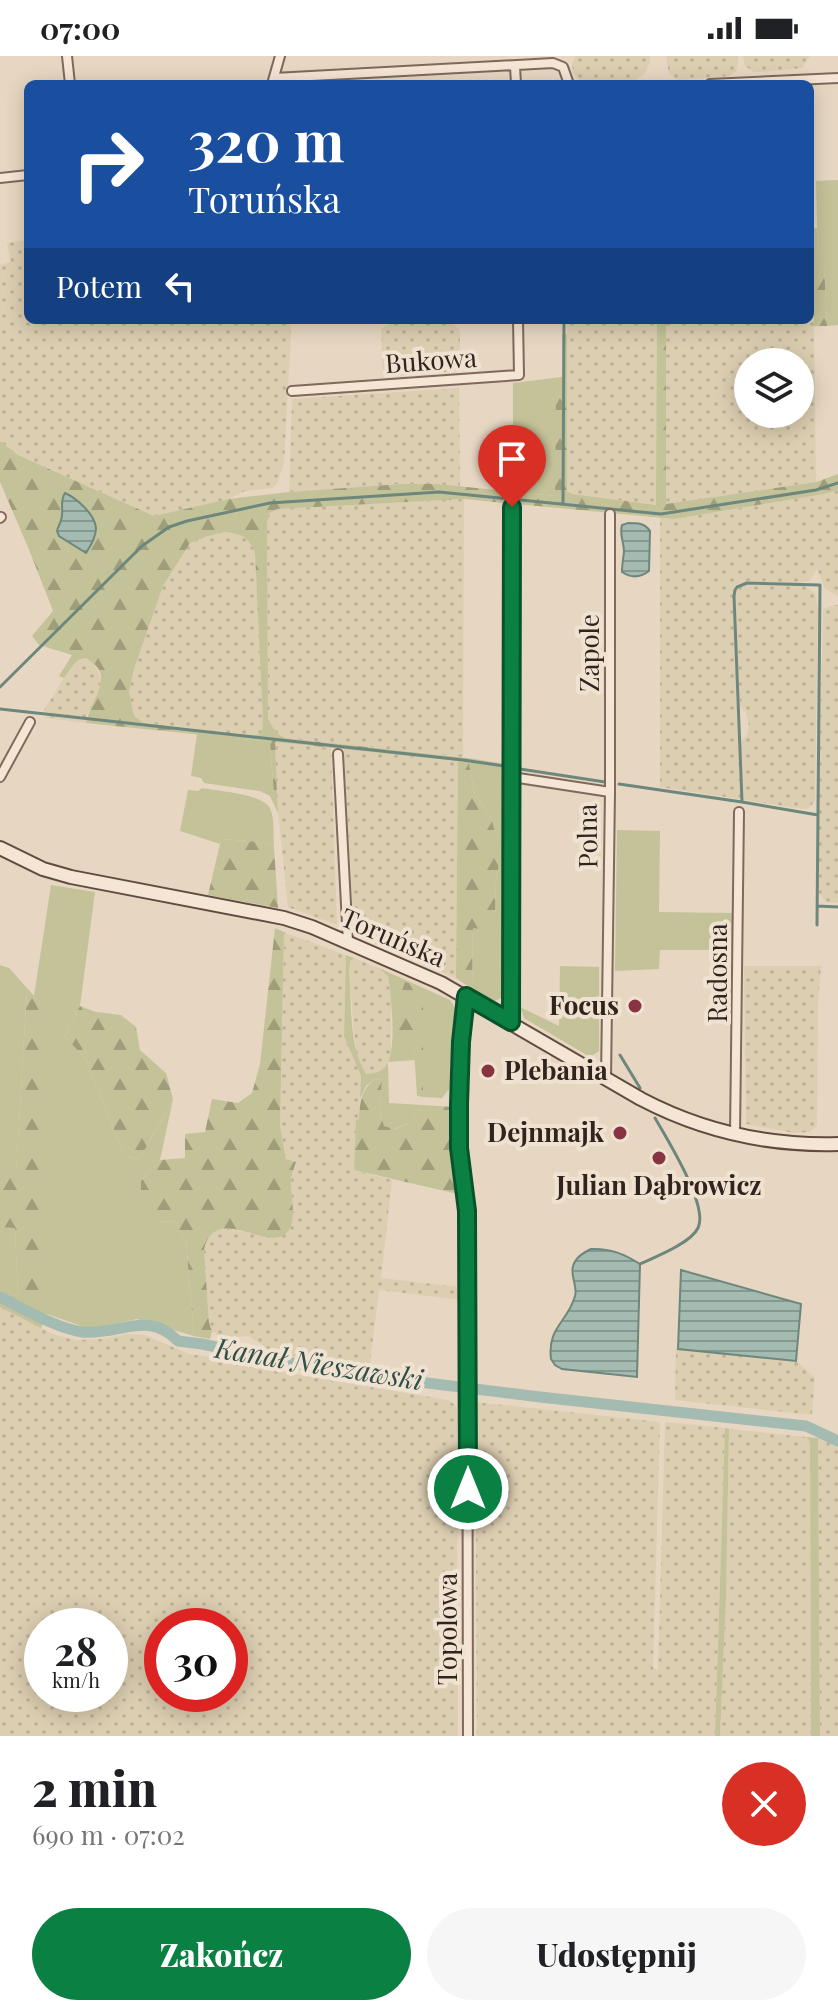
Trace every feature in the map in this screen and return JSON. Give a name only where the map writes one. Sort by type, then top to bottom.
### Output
[{"type":"main road","name":"Toruńska","points":[[0,848],[25,862],[56,873],[284,918],[312,927],[420,972],[466,996],[664,1111],[735,1134],[776,1141],[838,1144]]},
{"type":"street","points":[[67,56],[70,80]]},
{"type":"street","points":[[273,80],[280,56]]},
{"type":"street","points":[[289,80],[558,64],[565,70],[568,80]]},
{"type":"street","points":[[515,66],[516,80]]},
{"type":"street","points":[[795,80],[838,78]]},
{"type":"street","points":[[0,178],[24,175]]},
{"type":"street","name":"Bukowa","points":[[292,391],[519,375],[518,324]]},
{"type":"street","points":[[511,1022],[512,507]]},
{"type":"street","name":"Zapole","points":[[610,514],[610,792]]},
{"type":"street","points":[[0,777],[30,722]]},
{"type":"street","points":[[338,754],[348,942]]},
{"type":"street","name":"Polna","points":[[512,777],[610,792],[606,1079]]},
{"type":"street","name":"Radosna","points":[[735,1134],[739,812]]},
{"type":"street","name":"Topolowa","points":[[466,996],[461,1042],[459,1148],[467,1211],[468,1736]]},
{"type":"shaded area","points":[[576,56],[650,56],[645,73],[636,80],[579,80],[573,73],[572,63]]},
{"type":"shaded area","points":[[666,56],[738,56],[738,64],[730,76],[678,80],[669,74]]},
{"type":"shaded area","points":[[743,56],[810,56],[802,68],[754,72],[745,66]]},
{"type":"shaded area","points":[[24,240],[24,324],[290,324],[284,463],[277,484],[272,488],[245,491],[229,499],[154,516],[18,455],[0,441],[0,265],[11,262],[7,243]]},
{"type":"shaded area","points":[[390,324],[453,324],[460,330],[460,371],[383,376],[381,329]]},
{"type":"shaded area","points":[[567,324],[657,324],[657,505],[567,491]]},
{"type":"shaded area","points":[[666,324],[814,324],[816,482],[662,505]]},
{"type":"shaded area","points":[[459,388],[460,487],[401,484],[289,492],[292,399]]},
{"type":"shaded area","points":[[838,490],[838,596],[825,589],[817,569],[809,581],[748,581],[735,585],[733,594],[742,791],[741,741],[746,737],[749,726],[746,712],[740,706],[735,591],[745,585],[804,586],[815,593],[818,607],[815,801],[808,809],[803,809],[660,787],[660,518],[674,519]]},
{"type":"shaded area","points":[[65,493],[84,507],[95,523],[95,534],[86,553],[59,536],[57,531]]},
{"type":"shaded area","points":[[464,499],[463,757],[280,736],[268,718],[267,522],[270,513],[276,509]]},
{"type":"shaded area","points":[[628,523],[638,523],[650,531],[649,571],[639,576],[622,572],[624,552],[621,529]]},
{"type":"shaded area","points":[[225,532],[241,535],[250,541],[255,553],[262,731],[258,735],[242,736],[144,723],[134,717],[129,692],[163,586],[190,543]]},
{"type":"shaded area","points":[[838,605],[838,903],[826,902],[819,893],[818,818],[823,610]]},
{"type":"shaded area","points":[[86,658],[94,663],[101,679],[100,692],[86,723],[47,718],[44,710],[64,678],[77,660]]},
{"type":"shaded area","points":[[274,742],[331,748],[337,925],[288,907]]},
{"type":"shaded area","points":[[344,749],[458,760],[456,978],[354,934]]},
{"type":"shaded area","points":[[284,932],[346,955],[344,1036],[361,1076],[354,1170],[392,1180],[381,1278],[460,1287],[461,1300],[379,1290],[369,1370],[272,1352],[249,1336],[223,1338],[212,1331],[209,1323],[204,1250],[209,1235],[218,1229],[231,1229],[269,1237],[280,1236],[292,1220],[291,1181],[296,1162],[286,1159],[280,1126]]},
{"type":"shaded area","points":[[354,958],[388,975],[391,1053],[386,1067],[377,1073],[366,1074],[358,1061],[349,970],[350,961]]},
{"type":"shaded area","points":[[744,966],[821,966],[817,1126],[809,1132],[794,1133],[746,1124]]},
{"type":"shaded area","points":[[591,1249],[617,1252],[640,1264],[637,1377],[562,1369],[551,1359],[552,1339],[575,1296],[573,1266]]},
{"type":"shaded area","points":[[681,1270],[801,1304],[796,1361],[678,1349]]},
{"type":"shaded area","points":[[0,1307],[55,1335],[77,1340],[145,1335],[189,1354],[243,1361],[305,1376],[448,1400],[455,1405],[458,1736],[0,1736]]},
{"type":"shaded area","points":[[676,1348],[798,1362],[815,1378],[812,1415],[675,1400]]},
{"type":"shaded area","points":[[475,1402],[660,1422],[653,1668],[658,1670],[665,1422],[725,1428],[715,1736],[477,1736]]},
{"type":"shaded area","points":[[729,1429],[807,1437],[810,1442],[811,1736],[720,1736]]},
{"type":"shaded area","points":[[818,1438],[838,1446],[838,1736],[820,1736]]},
{"type":"green space","points":[[838,180],[838,325],[827,326],[824,265],[818,264],[816,181]]},
{"type":"green space","points":[[814,228],[817,228],[818,264],[824,264],[827,326],[814,326]]},
{"type":"green space","points":[[657,324],[666,324],[666,504],[816,482],[838,474],[838,490],[824,494],[674,519],[464,499],[277,509],[270,513],[267,522],[268,718],[275,730],[285,738],[468,758],[475,795],[490,815],[498,842],[499,864],[495,917],[490,930],[473,928],[472,989],[456,978],[458,761],[275,742],[277,795],[274,795],[270,742],[86,723],[100,689],[100,673],[86,658],[77,660],[64,678],[59,676],[72,655],[39,645],[32,636],[53,611],[0,482],[0,441],[18,455],[154,516],[229,499],[401,484],[438,484],[555,496],[556,397],[567,395],[567,491],[656,505]],"holes":[[[225,532],[241,535],[255,553],[262,730],[258,735],[242,736],[144,723],[134,716],[129,692],[163,586],[190,543]]]},
{"type":"green space","points":[[567,334],[567,395],[556,397],[556,496],[513,492],[513,383],[562,377],[562,335]]},
{"type":"green space","points":[[197,734],[270,742],[278,813],[270,796],[260,791],[204,783],[201,778],[191,776]]},
{"type":"green space","points":[[468,758],[506,764],[505,996],[495,1001],[472,989],[473,928],[495,917],[499,864],[490,815],[475,795]]},
{"type":"green space","points":[[202,788],[250,796],[266,803],[273,817],[274,847],[260,842],[224,839],[220,844],[180,831],[188,790],[198,791]]},
{"type":"green space","points":[[617,830],[660,831],[659,912],[732,913],[732,950],[660,950],[659,969],[615,971]]},
{"type":"green space","points":[[223,839],[260,842],[274,847],[278,908],[208,895]]},
{"type":"green space","points":[[51,885],[95,892],[80,1006],[64,1036],[86,1059],[124,1155],[139,1160],[173,1099],[160,1160],[141,1181],[158,1222],[175,1221],[186,1242],[194,1336],[137,1319],[90,1329],[47,1314],[41,1328],[0,1307],[0,1227],[15,1227],[18,1296],[40,1002],[34,996]]},
{"type":"green space","points":[[275,928],[284,932],[280,1126],[286,1159],[296,1162],[291,1180],[293,1219],[289,1230],[281,1237],[232,1229],[220,1230],[210,1236],[204,1250],[212,1331],[210,1339],[194,1336],[186,1242],[175,1221],[158,1222],[141,1215],[141,1181],[160,1160],[185,1158],[185,1134],[205,1132],[212,1099],[238,1103],[252,1093],[260,1064]]},
{"type":"green space","points":[[346,955],[354,958],[350,961],[349,970],[352,1024],[356,1050],[366,1074],[385,1067],[392,1046],[388,976],[379,968],[450,1000],[459,1014],[454,1083],[442,1098],[423,1097],[423,1000],[415,985],[405,983],[415,1060],[388,1062],[389,1103],[422,1105],[412,1122],[394,1129],[384,1126],[380,1111],[382,1080],[374,1079],[366,1086],[360,1099],[361,1076],[344,1036]]},
{"type":"green space","points":[[0,965],[9,968],[27,988],[16,1174],[0,1163]]},
{"type":"green space","points":[[560,966],[599,967],[599,1051],[590,1057],[524,1018],[520,1007],[559,1026]]},
{"type":"green space","points":[[405,982],[416,985],[423,1000],[423,1097],[417,1096],[414,1050],[403,1049],[400,1043],[402,1037],[396,1030],[399,999]]},
{"type":"green space","points":[[27,988],[40,1002],[43,1032],[42,1299],[32,1305],[18,1296],[15,1228],[0,1227],[0,1163],[16,1173]]},
{"type":"green space","points":[[80,1006],[96,1012],[121,1015],[136,1027],[140,1050],[166,1073],[173,1099],[139,1160],[124,1155],[86,1059],[64,1036]]},
{"type":"green space","points":[[374,1079],[382,1080],[380,1111],[384,1126],[395,1129],[412,1122],[422,1105],[454,1107],[453,1142],[462,1195],[354,1170],[356,1120],[359,1119],[364,1092]]},
{"type":"green space","points":[[725,1428],[729,1429],[726,1597],[720,1736],[715,1736]]},
{"type":"green space","points":[[807,1437],[818,1438],[820,1736],[811,1736],[810,1442]]},
{"type":"waterway","points":[[563,504],[564,324]]},
{"type":"waterway","points":[[0,687],[142,546],[169,527],[187,521],[270,503],[439,492],[661,514],[816,490],[838,483]]},
{"type":"waterway","points":[[817,925],[820,585],[747,583],[737,587],[734,596],[742,802],[818,815]]},
{"type":"waterway","points":[[0,709],[504,766]]},
{"type":"waterway","points":[[520,769],[605,782]]},
{"type":"waterway","points":[[619,784],[742,802]]},
{"type":"waterway","points":[[818,906],[838,907]]},
{"type":"waterway","points":[[620,1055],[640,1088]]},
{"type":"waterway","points":[[640,1264],[688,1239],[698,1228],[700,1218],[698,1204],[685,1173],[655,1118]]},
{"type":"waterway","name":"Kanał Nieszawski","points":[[0,1297],[51,1322],[82,1332],[144,1325],[167,1332],[178,1341],[331,1371],[806,1426],[838,1441]]},
{"type":"place","name":"Focus","points":[[635,1006]]},
{"type":"place","name":"Plebania","points":[[488,1071]]},
{"type":"place","name":"Dejnmajk","points":[[620,1133]]},
{"type":"place","name":"Julian Dąbrowicz","points":[[659,1158]]},
{"type":"route","points":[[468,1489],[467,1211],[459,1148],[461,1042],[466,996],[511,1022],[512,507]]}]
